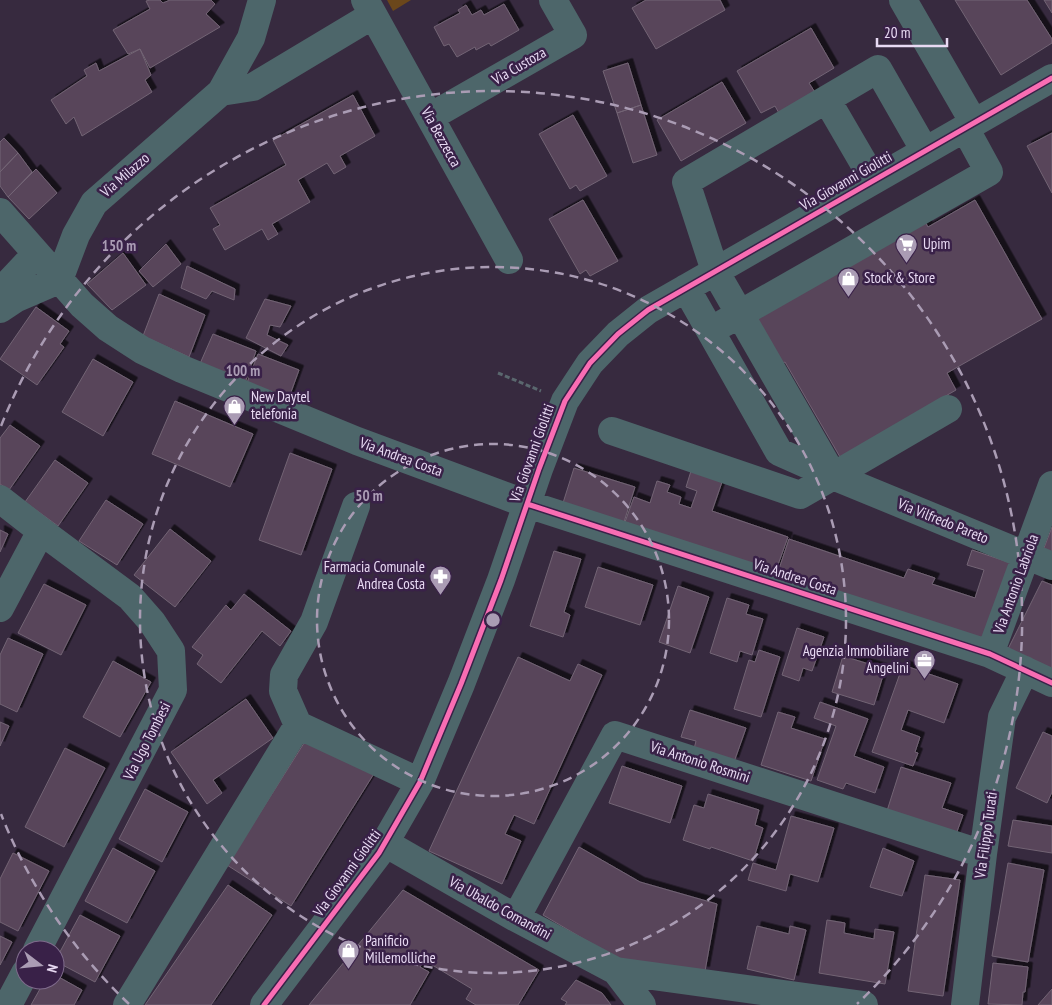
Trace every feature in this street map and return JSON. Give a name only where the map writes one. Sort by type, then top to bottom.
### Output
[{"type":"street","name":"Via Milazzo","points":[[59,280],[76,235],[94,203],[221,92],[251,38],[262,0]]},
{"type":"street","name":"Via Custoza","points":[[430,118],[573,35],[553,0]]},
{"type":"street","points":[[710,331],[989,172],[969,126],[903,0]]},
{"type":"street","points":[[221,92],[253,87],[369,7]]},
{"type":"street","name":"Via Bezzecca","points":[[369,7],[509,260]]},
{"type":"street","points":[[833,476],[714,271],[686,182],[878,70],[925,151]]},
{"type":"street","name":"Via Giovanni Giolitti","points":[[264,1005],[385,843],[420,782],[461,684],[501,580],[565,401],[590,363],[618,334],[648,310],[1052,78]]},
{"type":"street","points":[[827,100],[874,179]]},
{"type":"street","name":"Via Andrea Costa","points":[[0,212],[82,305],[108,328],[142,350],[182,369],[348,438],[527,504],[990,654],[1052,683]]},
{"type":"street","points":[[0,292],[36,254]]},
{"type":"street","points":[[0,309],[15,299],[59,280]]},
{"type":"street","name":"Via Vilfredo Pareto","points":[[686,288],[779,452],[1052,566]]},
{"type":"street","points":[[612,431],[800,495],[948,409]]},
{"type":"street","name":"Via Antonio Labriola","points":[[990,654],[1052,486]]},
{"type":"street","name":"Via Ugo Tombesi","points":[[0,499],[130,596],[152,622],[171,652],[172,690],[42,940]]},
{"type":"street","points":[[356,506],[314,622],[284,675],[283,691],[298,725],[420,782]]},
{"type":"street","points":[[0,608],[41,531]]},
{"type":"street","name":"Via Filippo Turati","points":[[965,1005],[1002,717],[1025,670]]},
{"type":"street","points":[[127,1005],[298,725]]},
{"type":"street","name":"Via Antonio Rosmini","points":[[516,918],[615,735],[983,854]]},
{"type":"street","name":"Via Ubaldo Comandini","points":[[385,843],[516,918],[616,971],[864,1005]]},
{"type":"street","name":"Via Ubaldo Comandini","points":[[616,971],[642,1005]]},
{"type":"street","points":[[701,1005],[728,987]]},
{"type":"street","points":[[8,1005],[16,990]]},
{"type":"path","points":[[498,373],[565,401]]},
{"type":"shaded area","points":[[387,0],[411,0],[393,11]]},
{"type":"building","points":[[160,0],[163,3],[170,0],[211,0],[215,4],[206,14],[220,27],[150,68],[140,49],[128,54],[113,30],[150,9],[146,1]]},
{"type":"building","points":[[646,0],[720,0],[725,10],[656,49],[632,8]]},
{"type":"building","points":[[955,0],[1027,0],[1052,39],[1052,43],[1001,75]]},
{"type":"building","points":[[1044,0],[1052,0],[1052,13]]},
{"type":"building","points":[[504,4],[519,30],[491,46],[489,43],[476,50],[475,47],[457,57],[449,44],[444,46],[434,27],[460,13],[458,10],[466,5],[472,15],[481,10],[484,15]]},
{"type":"building","points":[[811,28],[834,68],[809,83],[816,94],[780,115],[775,106],[761,113],[737,71]]},
{"type":"building","points":[[140,49],[151,75],[145,80],[152,92],[82,136],[74,117],[66,124],[51,100],[87,76],[84,70],[96,63],[99,71]]},
{"type":"building","points":[[628,63],[641,105],[617,113],[603,71]]},
{"type":"building","points":[[722,82],[746,123],[681,161],[657,120]]},
{"type":"building","points":[[353,95],[375,136],[340,156],[346,167],[334,174],[327,163],[298,180],[310,202],[272,224],[278,234],[268,240],[262,229],[225,250],[213,229],[220,225],[210,208],[286,165],[273,140]]},
{"type":"building","points":[[641,105],[657,155],[633,163],[617,113]]},
{"type":"building","points":[[573,115],[607,176],[580,191],[576,185],[570,189],[539,134]]},
{"type":"building","points":[[1052,133],[1052,193],[1027,146]]},
{"type":"building","points":[[4,138],[18,153],[0,172],[0,142]]},
{"type":"building","points":[[18,153],[32,172],[8,197],[0,186],[0,172]]},
{"type":"building","points":[[36,169],[57,193],[29,219],[8,197]]},
{"type":"building","points":[[583,200],[618,261],[590,276],[586,270],[580,274],[549,219]]},
{"type":"building","points":[[975,200],[1042,319],[947,373],[956,390],[840,457],[785,362],[779,365],[752,319],[924,220],[928,227]]},
{"type":"building","points":[[166,244],[181,264],[153,287],[139,271]]},
{"type":"building","points":[[123,253],[146,285],[112,310],[87,284]]},
{"type":"building","points":[[187,266],[235,289],[234,300],[212,291],[206,299],[181,288]]},
{"type":"building","points":[[159,294],[205,315],[189,357],[143,336]]},
{"type":"building","points":[[265,299],[291,306],[280,327],[270,325],[267,335],[288,345],[281,356],[246,338]]},
{"type":"building","points":[[36,307],[69,331],[60,344],[64,347],[37,385],[0,359]]},
{"type":"building","points":[[213,334],[256,351],[244,386],[199,366]]},
{"type":"building","points":[[258,354],[299,370],[287,403],[245,388]]},
{"type":"building","points":[[93,359],[133,382],[103,436],[62,412]]},
{"type":"building","points":[[175,401],[253,434],[230,487],[152,454]]},
{"type":"building","points":[[10,425],[40,446],[9,490],[0,484],[0,438]]},
{"type":"building","points":[[290,453],[332,469],[301,555],[259,540]]},
{"type":"building","points":[[55,460],[88,483],[58,526],[25,502]]},
{"type":"building","points":[[574,468],[635,487],[624,522],[563,503]]},
{"type":"building","points":[[691,471],[722,482],[712,511],[788,537],[775,573],[625,522],[634,497],[650,503],[657,481],[670,485],[667,492],[681,497],[679,504],[691,508],[697,491],[686,487]]},
{"type":"building","points":[[106,500],[143,524],[117,565],[79,541]]},
{"type":"building","points":[[1052,527],[1052,557],[1042,553]]},
{"type":"building","points":[[170,529],[211,561],[175,607],[134,575]]},
{"type":"building","points":[[0,530],[8,534],[0,552]]},
{"type":"building","points":[[789,539],[904,578],[908,569],[935,578],[932,584],[975,598],[984,570],[967,565],[972,550],[1011,563],[985,643],[777,575]]},
{"type":"building","points":[[554,551],[581,559],[564,612],[570,615],[563,637],[530,626]]},
{"type":"building","points":[[598,567],[653,585],[640,625],[585,607]]},
{"type":"building","points":[[1042,581],[1052,585],[1052,679],[1005,655]]},
{"type":"building","points":[[44,584],[86,605],[61,655],[18,633]]},
{"type":"building","points":[[678,586],[709,597],[690,653],[659,642]]},
{"type":"building","points":[[244,594],[291,631],[280,646],[262,631],[221,683],[197,664],[203,655],[192,647],[226,605],[231,610]]},
{"type":"building","points":[[727,598],[749,605],[746,614],[763,619],[752,655],[740,651],[737,662],[710,653]]},
{"type":"building","points":[[797,628],[824,637],[812,671],[803,668],[799,681],[782,675]]},
{"type":"building","points":[[8,638],[43,654],[17,712],[0,704],[0,655]]},
{"type":"building","points":[[759,650],[780,657],[761,717],[734,709],[749,660],[755,662]]},
{"type":"building","points":[[843,656],[885,669],[874,705],[832,692]]},
{"type":"building","points":[[518,657],[570,681],[578,664],[602,675],[534,824],[514,815],[505,834],[521,841],[502,884],[429,851]]},
{"type":"building","points":[[113,661],[151,682],[120,737],[83,717]]},
{"type":"building","points":[[903,665],[958,684],[944,723],[908,710],[901,730],[920,737],[915,752],[918,753],[913,766],[872,752]]},
{"type":"building","points":[[246,699],[273,738],[213,780],[222,793],[207,804],[171,752]]},
{"type":"building","points":[[820,702],[868,719],[854,756],[884,767],[875,793],[846,783],[843,789],[817,780],[836,726],[814,718]]},
{"type":"building","points":[[690,710],[746,728],[734,762],[694,749],[696,741],[681,737]]},
{"type":"building","points":[[778,712],[795,717],[791,728],[825,739],[811,781],[761,765]]},
{"type":"building","points":[[0,722],[9,726],[0,746]]},
{"type":"building","points":[[311,732],[375,772],[291,906],[227,865]]},
{"type":"building","points":[[1043,732],[1052,736],[1052,792],[1047,803],[1016,788]]},
{"type":"building","points":[[65,748],[105,768],[64,847],[25,827]]},
{"type":"building","points":[[622,766],[682,786],[670,823],[609,803]]},
{"type":"building","points":[[901,767],[951,783],[942,808],[963,815],[955,837],[886,814]]},
{"type":"building","points":[[145,789],[188,812],[162,862],[119,839]]},
{"type":"building","points":[[708,794],[759,810],[755,825],[763,828],[753,861],[683,840],[694,805],[704,808]]},
{"type":"building","points":[[791,816],[834,828],[818,882],[790,874],[786,891],[748,880],[753,863],[776,870]]},
{"type":"building","points":[[1013,820],[1052,826],[1052,853],[1008,846]]},
{"type":"building","points":[[579,847],[640,882],[717,904],[705,971],[621,961],[543,915]]},
{"type":"building","points":[[113,848],[155,871],[127,923],[85,901]]},
{"type":"building","points":[[883,848],[914,861],[902,896],[870,887]]},
{"type":"building","points":[[13,853],[49,871],[18,931],[0,922],[0,879]]},
{"type":"building","points":[[1008,863],[1044,870],[1028,962],[992,956]]},
{"type":"building","points":[[925,875],[960,880],[943,996],[908,991]]},
{"type":"building","points":[[228,885],[272,915],[211,1005],[145,1005]]},
{"type":"building","points":[[403,890],[539,970],[518,1005],[476,1005],[466,999],[472,989],[424,960],[420,967],[429,972],[410,1005],[309,1005]]},
{"type":"building","points":[[80,915],[120,936],[95,982],[65,966],[65,943]]},
{"type":"building","points":[[827,920],[845,923],[844,933],[874,939],[875,929],[894,932],[885,984],[819,973]]},
{"type":"building","points":[[757,926],[789,934],[790,926],[806,930],[794,980],[747,969]]},
{"type":"building","points":[[0,936],[12,942],[0,965]]},
{"type":"building","points":[[993,963],[1028,967],[1022,1005],[988,1004]]},
{"type":"building","points":[[576,980],[602,993],[611,1005],[565,1005],[567,1002],[561,999]]},
{"type":"building","points":[[65,981],[82,990],[74,1005],[31,1005],[39,990],[65,990]]},
{"type":"building","points":[[1052,989],[1052,1005],[1038,1005]]},
{"type":"cycle path","points":[[264,1005],[379,853],[420,782],[461,684],[501,580],[539,469],[565,401],[590,363],[618,334],[648,310],[1052,78]]},
{"type":"cycle path","points":[[527,504],[990,654],[1052,683]]},
{"type":"place","name":"Upim","points":[[907,263]]},
{"type":"place","name":"Stock & Store","points":[[848,297]]},
{"type":"place","name":"New Daytel telefonia","points":[[235,425]]},
{"type":"place","name":"Farmacia Comunale Andrea Costa","points":[[441,595]]},
{"type":"place","name":"Agenzia Immobiliare Angelini","points":[[925,679]]},
{"type":"place","name":"Panificio Millemolliche","points":[[349,969]]}]
